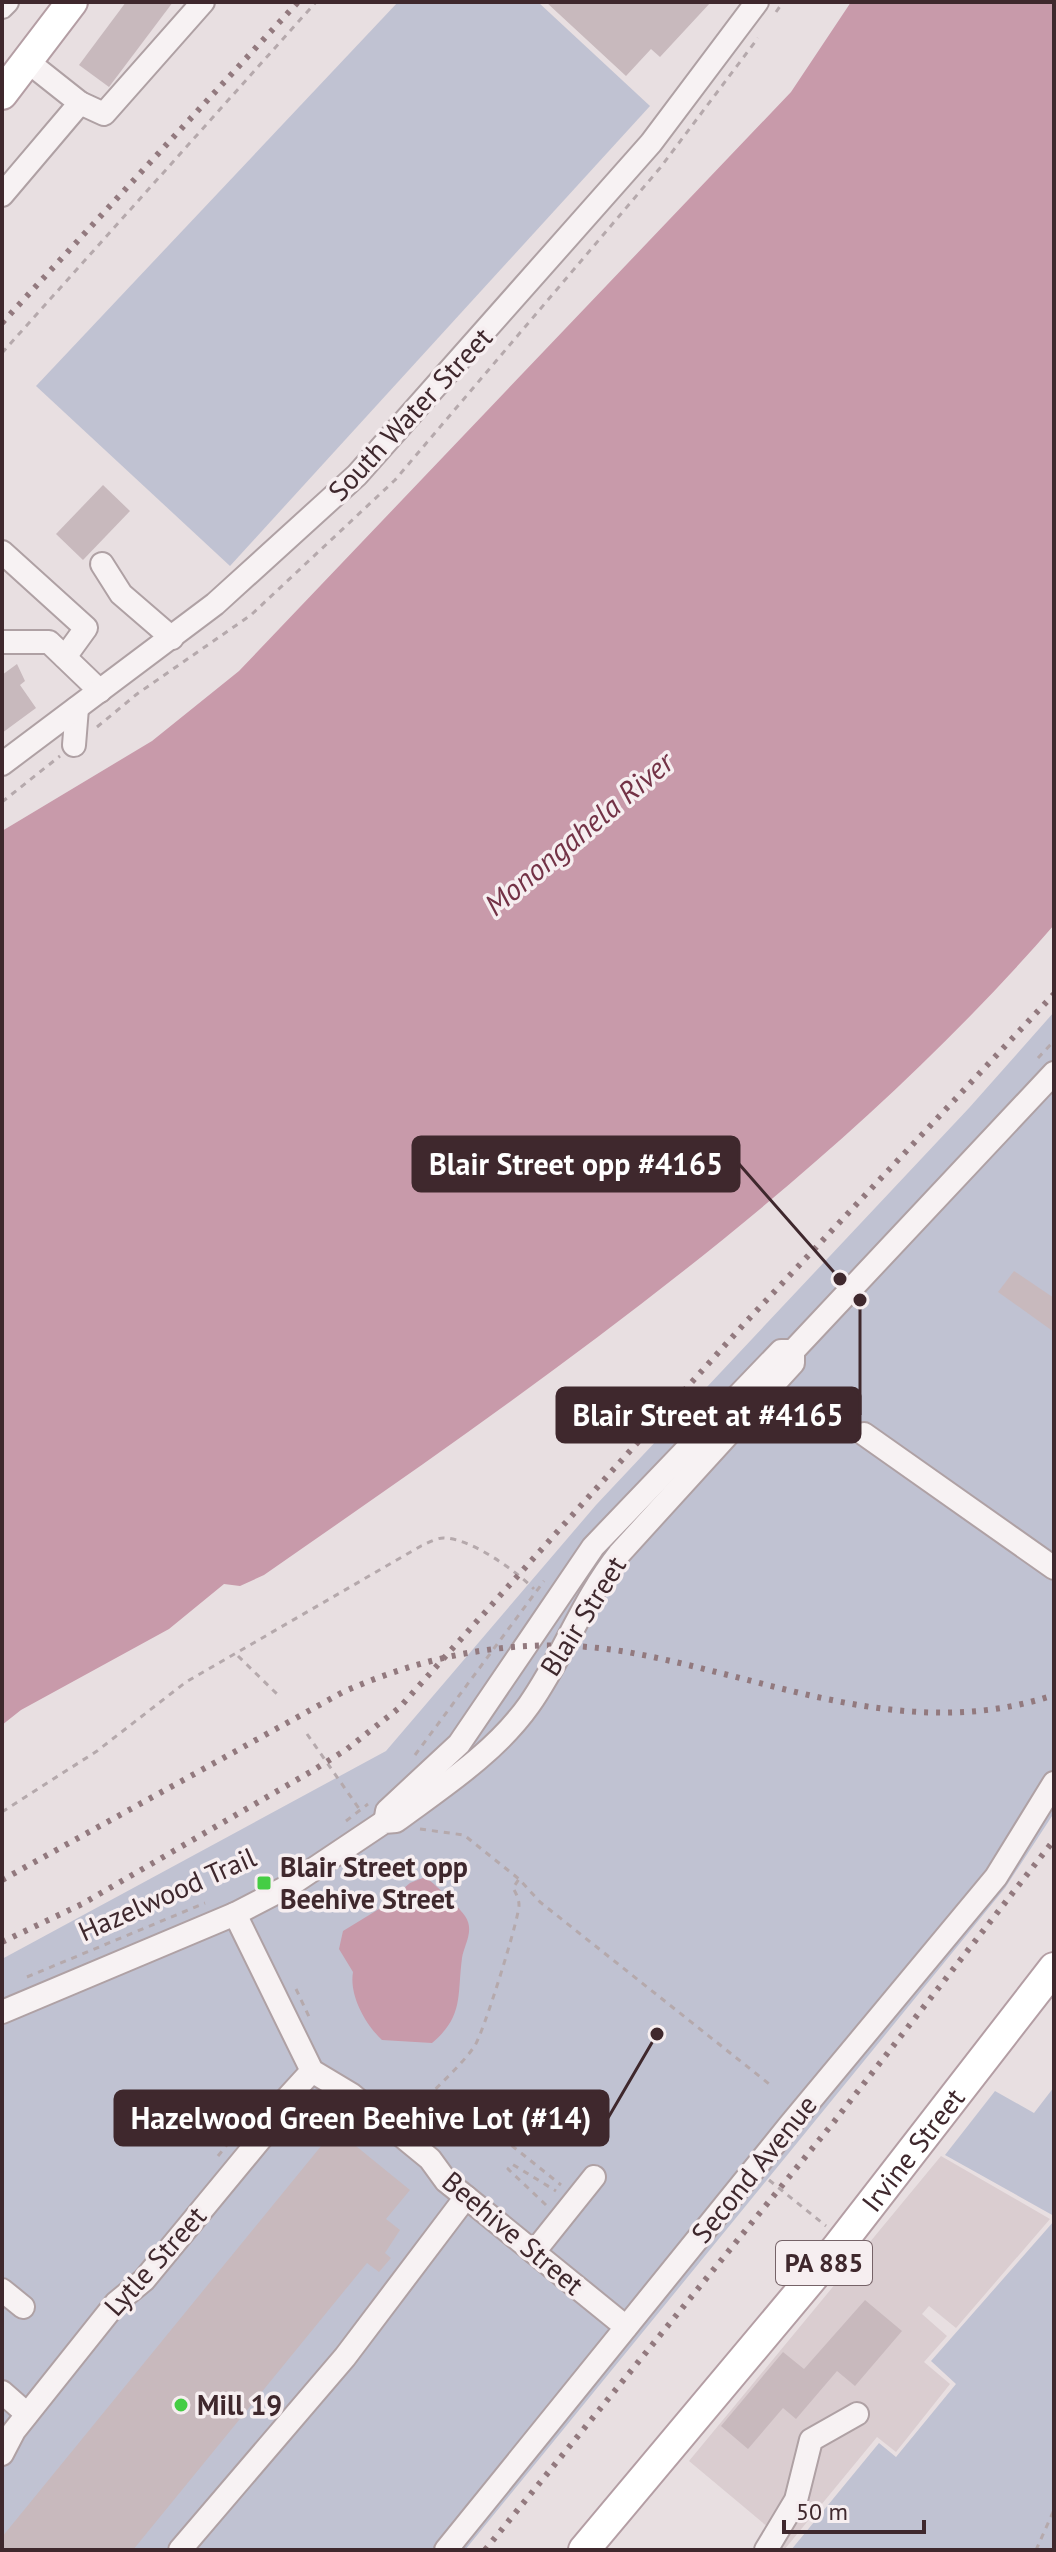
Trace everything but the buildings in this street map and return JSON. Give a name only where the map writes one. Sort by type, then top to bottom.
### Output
[{"type":"main road","points":[[2,94],[72,2]]},
{"type":"main road","name":"Irvine Street","points":[[584,2550],[837,2248],[1054,1968]]},
{"type":"street","points":[[2,7],[7,2]]},
{"type":"street","points":[[27,61],[80,103],[104,114],[203,2]]},
{"type":"street","name":"South Water Street","points":[[2,764],[172,638],[288,541],[396,435],[651,143],[757,2]]},
{"type":"street","points":[[2,195],[80,103]]},
{"type":"street","points":[[2,552],[86,628],[65,657]]},
{"type":"street","points":[[102,564],[121,594],[172,638]]},
{"type":"street","points":[[2,642],[49,642],[100,691]]},
{"type":"street","points":[[74,745],[77,708]]},
{"type":"street","name":"Blair Street","points":[[2,2012],[235,1914],[287,1887],[379,1826],[396,1821],[514,1725],[530,1703],[599,1579],[793,1363],[793,1351],[1054,1073]]},
{"type":"street","name":"Blair Street","points":[[379,1826],[387,1811],[459,1744],[493,1700],[593,1547],[781,1351],[793,1351]]},
{"type":"street","points":[[864,1434],[1054,1568]]},
{"type":"street","name":"Second Avenue","points":[[446,2550],[996,1877],[1054,1783]]},
{"type":"street","points":[[235,1914],[312,2071]]},
{"type":"street","name":"Beehive Street","points":[[312,2071],[352,2095],[430,2159],[466,2197],[626,2327]]},
{"type":"street","name":"Lytle Street","points":[[2,2454],[27,2414],[116,2303],[144,2280],[267,2131],[280,2106],[312,2071]]},
{"type":"street","points":[[534,2252],[594,2177]]},
{"type":"street","points":[[180,2550],[345,2357],[466,2197]]},
{"type":"street","points":[[2,2290],[23,2307]]},
{"type":"street","points":[[2,2392],[27,2414]]},
{"type":"street","points":[[766,2550],[796,2500],[811,2440],[857,2414]]},
{"type":"path","points":[[2,353],[316,2]]},
{"type":"path","points":[[2,1812],[97,1751],[186,1682],[332,1595],[421,1546],[444,1537],[495,1560],[555,1601]]},
{"type":"path","points":[[237,1654],[278,1695]]},
{"type":"path","points":[[415,1755],[469,1682]]},
{"type":"path","points":[[307,1734],[360,1810],[379,1826]]},
{"type":"path","points":[[336,1829],[373,1800]]},
{"type":"path","points":[[417,1829],[464,1835],[519,1879],[540,1902],[773,2087]]},
{"type":"path","points":[[411,2115],[455,2071],[483,2031],[504,1956],[517,1925],[519,1902],[513,1888],[519,1879]]},
{"type":"path","name":"Hazelwood Trail","points":[[16,1982],[217,1898]]},
{"type":"path","points":[[290,1982],[301,1995],[311,2022]]},
{"type":"path","points":[[424,2100],[453,2113],[461,2105],[561,2185],[555,2193],[512,2164],[508,2169],[546,2206]]},
{"type":"path","points":[[400,2115],[412,2125]]},
{"type":"path","points":[[769,2180],[826,2226]]},
{"type":"path","points":[[1036,2550],[1054,2510]]},
{"type":"shaded area","points":[[398,2],[538,2],[650,106],[230,566],[36,386]]},
{"type":"shaded area","points":[[1054,1012],[1054,1813],[1005,1888],[465,2550],[2,2550],[2,1959],[386,1751],[596,1505],[969,1108]]},
{"type":"shaded area","points":[[1054,2087],[1054,2216],[945,2155],[995,2091],[1034,2113]]},
{"type":"shaded area","points":[[941,2156],[1050,2219],[956,2328],[929,2306],[922,2314],[947,2336],[924,2362],[950,2384],[896,2452],[877,2437],[784,2550],[753,2550],[769,2528],[689,2461]]},
{"type":"shaded area","points":[[1054,2221],[1054,2550],[791,2550],[879,2443],[896,2457],[956,2384],[931,2361]]},
{"type":"water","name":"Monongahela River","points":[[851,2],[1054,2],[1054,925],[967,1019],[875,1108],[779,1193],[578,1352],[264,1575],[240,1586],[224,1584],[169,1629],[21,1710],[2,1725],[2,831],[152,741],[239,671],[791,92]]},
{"type":"water","points":[[425,1877],[468,1921],[469,1932],[462,1958],[457,2005],[449,2024],[432,2043],[382,2040],[364,2018],[356,1999],[353,1972],[339,1949],[343,1931],[379,1909],[410,1883]]},
{"type":"railway","points":[[2,323],[298,2]]},
{"type":"railway","points":[[2,1942],[82,1904],[312,1771],[347,1749],[399,1708],[744,1324],[1054,994]]},
{"type":"railway","points":[[2,1880],[343,1692],[412,1666],[447,1657],[518,1647],[590,1647],[681,1663],[840,1702],[893,1710],[946,1713],[999,1708],[1054,1695]]},
{"type":"railway","points":[[485,2550],[833,2123],[1054,1840]]},
{"type":"place","name":"Blair Street opp #4165","points":[[840,1279]]},
{"type":"place","name":"Blair Street at #4165","points":[[860,1300]]},
{"type":"place","name":"Blair Street opp Beehive Street","points":[[264,1883]]},
{"type":"place","name":"Hazelwood Green Beehive Lot (#14)","points":[[657,2034]]},
{"type":"place","name":"Mill 19","points":[[181,2405]]}]
